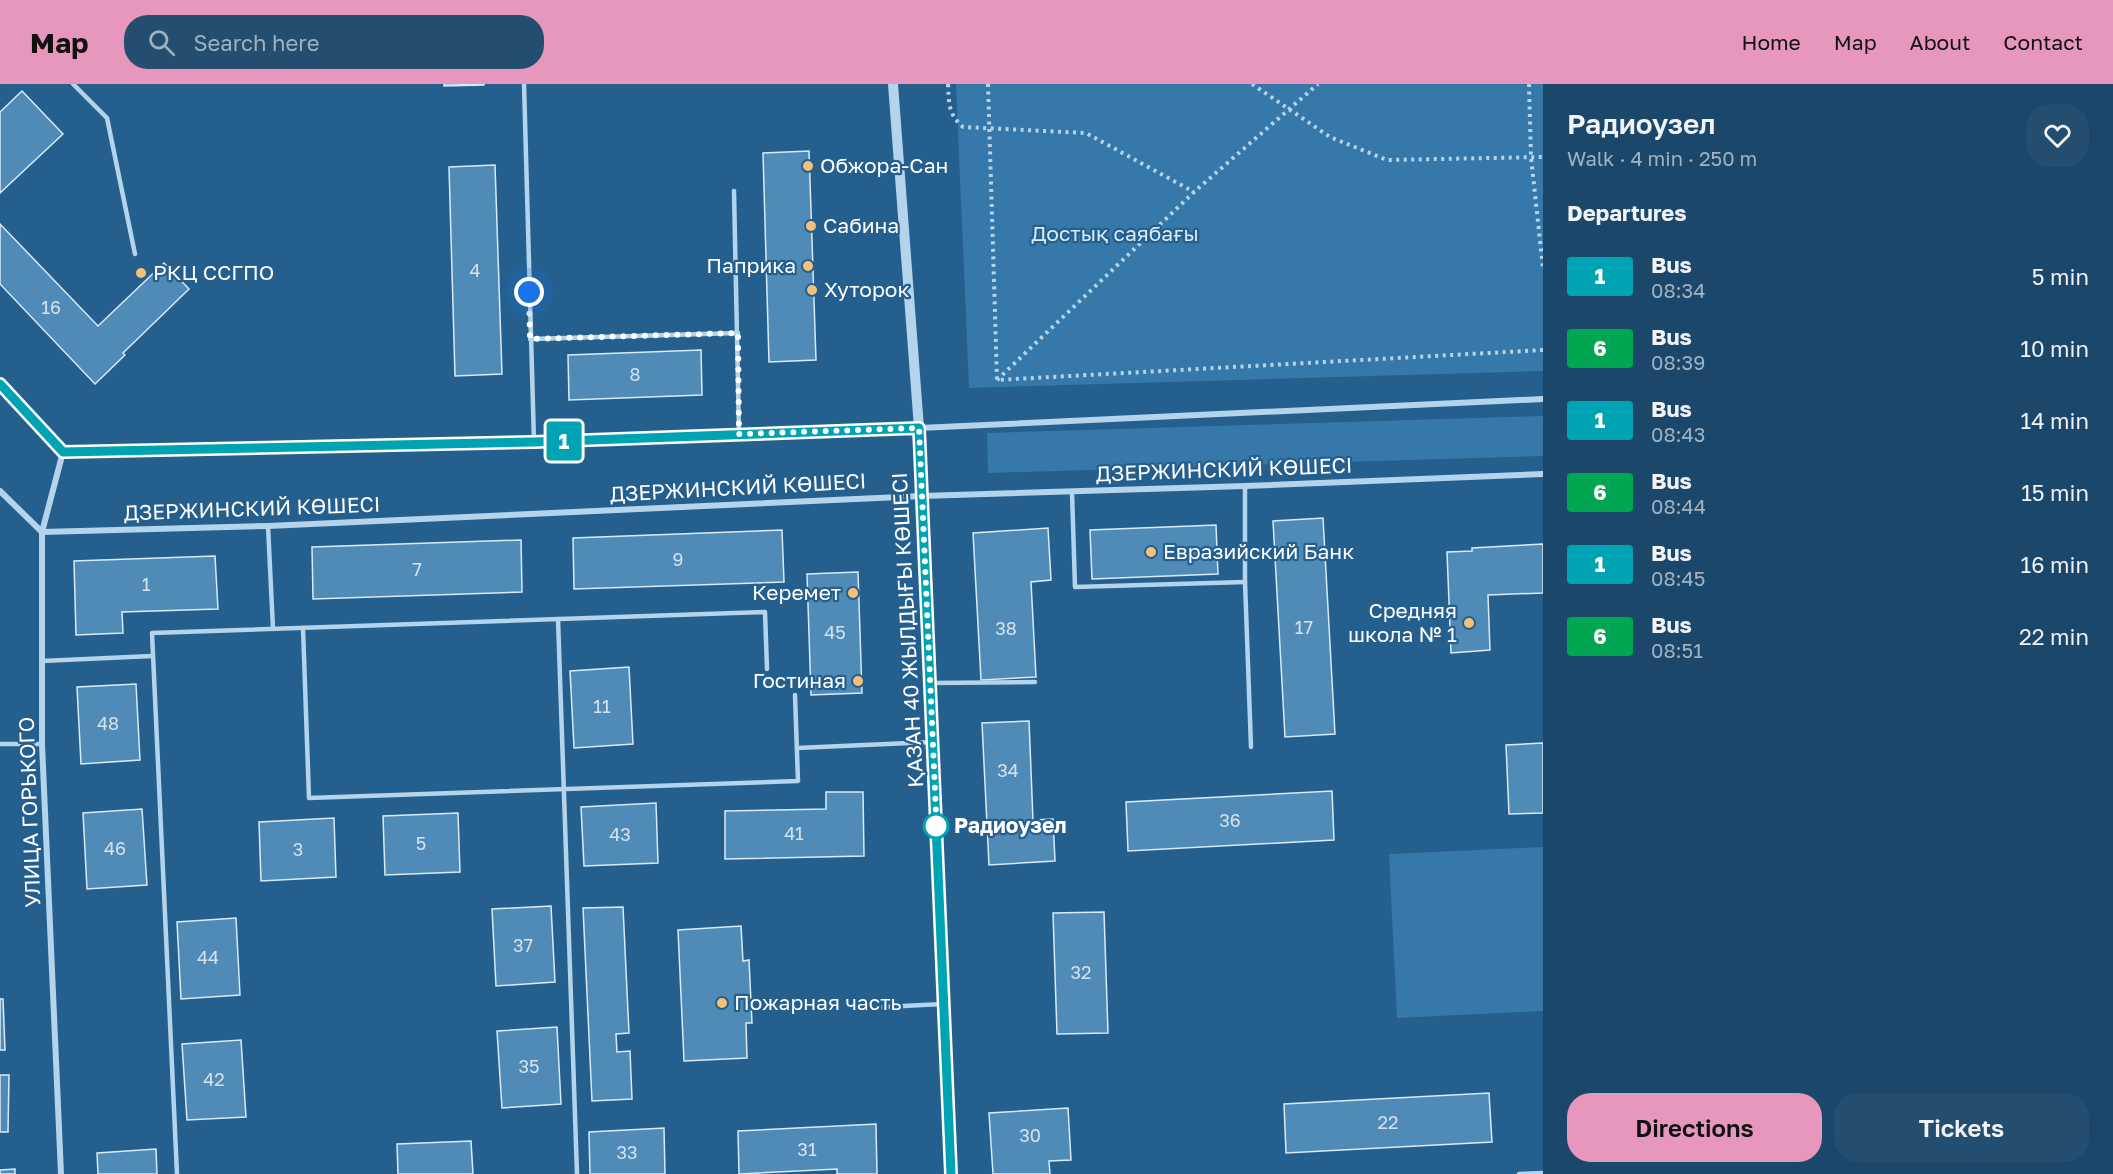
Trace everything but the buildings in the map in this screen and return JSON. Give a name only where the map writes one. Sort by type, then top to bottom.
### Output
[{"type":"street","name":"ҚАЗАН 40 ЖЫЛДЫҒЫ КӨШЕСІ","points":[[893,84],[919,428],[951,1174]]},
{"type":"street","points":[[0,384],[63,452],[534,442],[919,428],[1543,399]]},
{"type":"street","name":"УЛИЦА ГОРЬКОГО","points":[[61,1174],[42,744],[42,532],[63,452]]},
{"type":"street","name":"ДЗЕРЖИНСКИЙ КӨШЕСІ","points":[[42,532],[268,526],[922,496],[1543,474]]},
{"type":"street","points":[[0,491],[42,532]]},
{"type":"lane","points":[[73,84],[107,118],[135,255]]},
{"type":"lane","points":[[524,84],[534,442]]},
{"type":"lane","points":[[734,191],[739,434]]},
{"type":"lane","points":[[530,339],[738,333]]},
{"type":"lane","points":[[1245,486],[1245,582],[1251,747]]},
{"type":"lane","points":[[1072,492],[1075,587],[1245,582]]},
{"type":"lane","points":[[268,526],[273,629]]},
{"type":"lane","points":[[177,1174],[152,633],[765,612],[767,669]]},
{"type":"lane","points":[[558,619],[577,1174]]},
{"type":"lane","points":[[303,628],[309,798],[798,781],[795,695]]},
{"type":"lane","points":[[42,661],[152,656]]},
{"type":"lane","points":[[931,683],[1035,682]]},
{"type":"lane","points":[[797,748],[933,742]]},
{"type":"lane","points":[[0,744],[42,744]]},
{"type":"lane","points":[[883,1007],[943,1004]]},
{"type":"lane","points":[[1519,1174],[1543,1173]]},
{"type":"path","points":[[948,84],[949,107],[954,119],[963,127],[1086,133],[1194,192]]},
{"type":"path","points":[[988,84],[997,380]]},
{"type":"path","points":[[1252,84],[1330,137],[1387,160],[1543,157]]},
{"type":"path","points":[[997,380],[1194,192],[1318,84]]},
{"type":"path","points":[[1529,84],[1531,157],[1543,268]]},
{"type":"path","points":[[997,380],[1543,350]]},
{"type":"green space","name":"Достық саябағы","points":[[956,84],[1543,84],[1543,371],[969,388]]},
{"type":"green space","points":[[1543,416],[1543,456],[988,473],[987,433]]},
{"type":"green space","points":[[1543,847],[1543,1011],[1397,1018],[1389,854]]},
{"type":"bus line","name":"1","points":[[0,384],[63,452],[534,442],[919,428],[951,1174]]},
{"type":"place","name":"Обжора-Сан","points":[[808,166]]},
{"type":"place","name":"Сабина","points":[[811,226]]},
{"type":"place","name":"Паприка","points":[[808,266]]},
{"type":"place","name":"РКЦ ССГПО","points":[[141,273]]},
{"type":"place","name":"Хуторок","points":[[812,290]]},
{"type":"place","name":"Евразийский Банк","points":[[1151,552]]},
{"type":"place","name":"Керемет","points":[[853,593]]},
{"type":"place","name":"Средняя школа № 1","points":[[1469,623]]},
{"type":"place","name":"Гостиная","points":[[858,681]]},
{"type":"place","name":"Радиоузел","points":[[936,826]]},
{"type":"place","name":"Пожарная часть","points":[[722,1003]]},
{"type":"route","points":[[529,292],[530,339],[738,333],[739,434],[919,428],[937,837],[936,826]]}]
